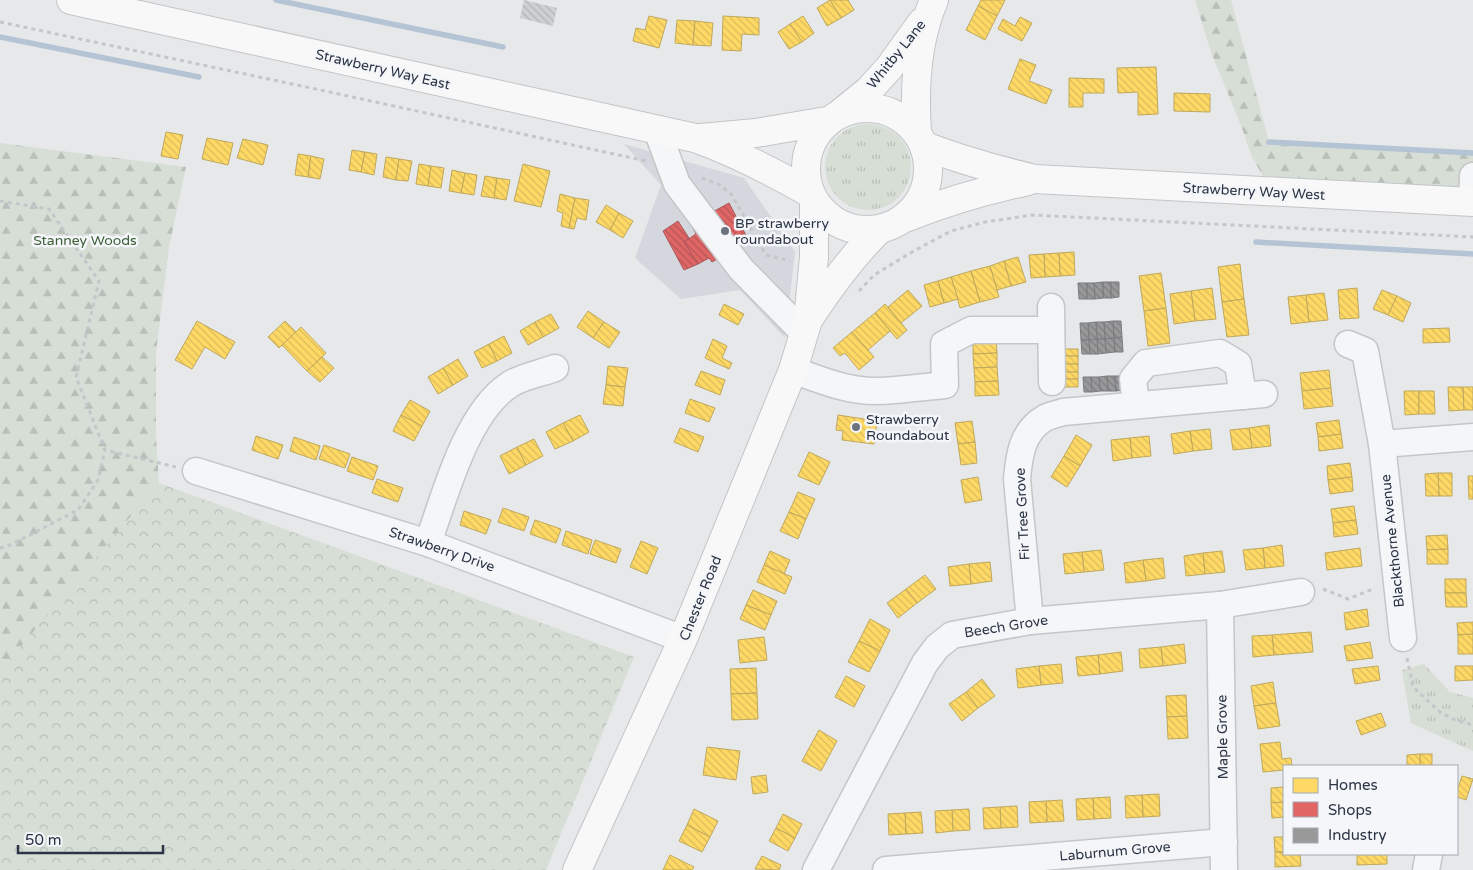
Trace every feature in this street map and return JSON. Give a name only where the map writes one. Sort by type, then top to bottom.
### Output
[{"type":"main road","name":"Strawberry Way East","points":[[71,0],[695,138],[748,160],[812,197]]},
{"type":"main road","name":"Whitby Lane","points":[[835,117],[869,90],[889,68],[931,8]]},
{"type":"main road","name":"Whitby Lane","points":[[921,139],[915,106],[917,80],[931,8]]},
{"type":"main road","points":[[862,107],[883,109],[901,117],[921,139],[929,166],[927,186],[918,204],[892,224],[861,230],[842,225],[826,215],[812,197],[806,174],[807,154],[814,136],[835,117],[862,107]]},
{"type":"main road","name":"Strawberry Way East","points":[[695,138],[756,133],[835,117]]},
{"type":"main road","name":"Strawberry Way West","points":[[921,139],[980,166],[1035,179],[1473,194]]},
{"type":"main road","name":"Strawberry Way West","points":[[892,224],[936,205],[1035,179]]},
{"type":"main road","name":"Chester Road","points":[[577,870],[683,639],[793,370],[806,327],[814,257],[812,197]]},
{"type":"main road","name":"Chester Road","points":[[806,327],[836,277],[859,250],[892,224]]},
{"type":"street","points":[[657,130],[677,184],[741,269],[806,327]]},
{"type":"street","points":[[793,370],[826,382],[876,391],[945,385],[944,344],[971,330],[1051,318],[1052,382]]},
{"type":"street","name":"Blackthorne Avenue","points":[[1365,345],[1382,444],[1403,638]]},
{"type":"street","name":"Fir Tree Grove","points":[[1030,621],[1017,479],[1019,456],[1024,440],[1033,428],[1045,418],[1064,412],[1136,406],[1253,395],[1238,364],[1220,353],[1146,363],[1133,379],[1136,406]]},
{"type":"street","points":[[428,543],[461,453],[474,426],[492,399],[510,384],[555,368]]},
{"type":"street","points":[[1382,444],[1473,437]]},
{"type":"street","name":"Strawberry Drive","points":[[196,471],[428,543],[683,639]]},
{"type":"street","name":"Beech Grove","points":[[816,870],[925,663],[938,647],[952,635],[1030,621],[1220,605],[1302,592]]},
{"type":"street","name":"Maple Grove","points":[[1220,605],[1224,870]]},
{"type":"street","name":"Laburnum Grove","points":[[886,870],[1224,842]]},
{"type":"street","points":[[1426,870],[1429,855]]},
{"type":"path","points":[[0,201],[49,209],[99,281],[76,377],[105,450],[98,480],[78,510],[10,545],[0,548]]},
{"type":"path","points":[[105,450],[196,471]]},
{"type":"path","points":[[1302,592],[1312,585],[1348,599],[1397,580]]},
{"type":"path","points":[[1403,638],[1413,687],[1440,712],[1455,720],[1473,725]]},
{"type":"shaded area","points":[[624,144],[744,178],[795,252],[785,338],[740,290],[681,299],[635,258],[661,185]]},
{"type":"green space","points":[[1195,0],[1231,0],[1269,142],[1473,153],[1473,188],[1263,176],[1252,157],[1211,52]]},
{"type":"green space","points":[[868,124],[885,127],[899,136],[908,150],[911,167],[908,184],[899,198],[885,207],[868,210],[851,207],[837,198],[828,184],[825,167],[828,150],[837,136],[851,127]]},
{"type":"green space","name":"Stanney Woods","points":[[0,143],[186,167],[169,247],[156,352],[156,437],[159,483],[0,673]]},
{"type":"green space","points":[[159,483],[634,657],[546,870],[0,870],[0,671]]},
{"type":"green space","points":[[1424,664],[1450,692],[1473,698],[1473,751],[1411,723],[1402,670]]},
{"type":"building: Homes","points":[[830,0],[841,18],[827,26],[817,8]]},
{"type":"building: Homes","points":[[830,0],[848,0],[854,10],[841,18]]},
{"type":"building: Homes","points":[[981,0],[1005,0],[997,16],[978,6]]},
{"type":"building: Homes","points":[[978,6],[997,16],[985,40],[966,30]]},
{"type":"building: Homes","points":[[649,16],[667,20],[659,48],[633,41],[636,28],[645,30]]},
{"type":"building: Homes","points":[[723,16],[759,18],[759,35],[742,34],[741,51],[722,50]]},
{"type":"building: Homes","points":[[803,16],[814,33],[802,42],[790,24]]},
{"type":"building: Homes","points":[[1020,17],[1032,23],[1022,41],[998,29],[1003,19],[1015,26]]},
{"type":"building: Homes","points":[[677,20],[695,21],[693,45],[675,43]]},
{"type":"building: Homes","points":[[695,21],[713,23],[711,46],[693,45]]},
{"type":"building: Homes","points":[[790,24],[802,42],[789,49],[778,32]]},
{"type":"building: Homes","points":[[1020,59],[1036,65],[1029,81],[1052,90],[1046,104],[1008,89]]},
{"type":"building: Homes","points":[[1156,67],[1158,114],[1138,115],[1138,92],[1118,93],[1117,68]]},
{"type":"building: Homes","points":[[1069,78],[1104,79],[1104,93],[1083,93],[1083,107],[1069,107]]},
{"type":"building: Homes","points":[[1174,93],[1210,94],[1210,112],[1174,111]]},
{"type":"building: Homes","points":[[166,132],[183,135],[178,159],[161,156]]},
{"type":"building: Homes","points":[[207,138],[233,143],[228,165],[202,159]]},
{"type":"building: Homes","points":[[243,139],[268,145],[263,165],[237,158]]},
{"type":"building: Homes","points":[[352,150],[365,152],[361,172],[349,170]]},
{"type":"building: Homes","points":[[365,152],[377,154],[374,175],[361,172]]},
{"type":"building: Homes","points":[[298,154],[311,156],[308,177],[295,175]]},
{"type":"building: Homes","points":[[311,156],[324,159],[320,179],[308,177]]},
{"type":"building: Homes","points":[[386,157],[399,159],[396,180],[383,177]]},
{"type":"building: Homes","points":[[399,159],[412,161],[408,181],[396,180]]},
{"type":"building: Homes","points":[[419,164],[431,166],[428,186],[416,184]]},
{"type":"building: Homes","points":[[523,164],[550,171],[541,207],[514,201]]},
{"type":"building: Homes","points":[[431,166],[444,168],[441,188],[428,186]]},
{"type":"building: Homes","points":[[452,170],[465,173],[461,193],[449,191]]},
{"type":"building: Homes","points":[[465,173],[477,175],[474,195],[461,193]]},
{"type":"building: Homes","points":[[485,176],[497,178],[494,198],[481,196]]},
{"type":"building: Homes","points":[[497,178],[510,180],[506,200],[494,198]]},
{"type":"building: Homes","points":[[560,194],[575,198],[569,228],[561,226],[563,213],[557,211]]},
{"type":"building: Homes","points":[[575,198],[589,200],[586,220],[577,218],[574,229],[569,228]]},
{"type":"building: Homes","points":[[606,205],[619,213],[610,230],[596,222]]},
{"type":"building: Homes","points":[[619,213],[633,221],[623,238],[610,230]]},
{"type":"building: Homes","points":[[1074,252],[1075,275],[1060,276],[1059,253]]},
{"type":"building: Homes","points":[[1059,253],[1060,276],[1045,277],[1044,254]]},
{"type":"building: Homes","points":[[1044,254],[1045,277],[1031,278],[1029,255]]},
{"type":"building: Homes","points":[[1018,257],[1026,282],[1011,286],[1004,261]]},
{"type":"building: Homes","points":[[1004,261],[1011,286],[997,290],[990,266]]},
{"type":"building: Homes","points":[[1240,264],[1244,299],[1222,302],[1218,267]]},
{"type":"building: Homes","points":[[990,266],[999,297],[980,302],[971,271]]},
{"type":"building: Homes","points":[[971,271],[980,302],[960,308],[951,277]]},
{"type":"building: Homes","points":[[1161,273],[1166,308],[1144,311],[1139,276]]},
{"type":"building: Homes","points":[[951,277],[958,299],[944,303],[938,281]]},
{"type":"building: Homes","points":[[938,281],[944,303],[930,307],[924,285]]},
{"type":"building: Homes","points":[[1212,288],[1216,319],[1195,321],[1191,291]]},
{"type":"building: Homes","points":[[1357,288],[1359,318],[1340,319],[1338,290]]},
{"type":"building: Homes","points":[[908,290],[922,306],[901,323],[888,307]]},
{"type":"building: Homes","points":[[1382,290],[1397,296],[1388,315],[1373,309]]},
{"type":"building: Homes","points":[[1191,291],[1195,321],[1174,324],[1170,294]]},
{"type":"building: Homes","points":[[1324,293],[1328,320],[1309,322],[1306,295]]},
{"type":"building: Homes","points":[[1306,295],[1309,322],[1291,324],[1288,297]]},
{"type":"building: Homes","points":[[1397,296],[1411,303],[1403,322],[1388,315]]},
{"type":"building: Homes","points":[[1244,299],[1249,335],[1227,337],[1222,302]]},
{"type":"building: Homes","points":[[724,304],[744,314],[738,325],[719,315]]},
{"type":"building: Homes","points":[[885,304],[907,330],[897,339],[875,313]]},
{"type":"building: Homes","points":[[1166,308],[1170,343],[1148,346],[1144,311]]},
{"type":"building: Homes","points":[[588,311],[604,322],[593,338],[577,327]]},
{"type":"building: Homes","points":[[875,313],[890,331],[868,350],[852,332]]},
{"type":"building: Homes","points":[[551,314],[559,328],[543,337],[535,322]]},
{"type":"building: Homes","points":[[197,321],[235,342],[225,359],[205,347],[192,369],[175,360]]},
{"type":"building: Homes","points":[[285,321],[296,332],[279,348],[268,337]]},
{"type":"building: Homes","points":[[535,322],[543,337],[528,345],[520,331]]},
{"type":"building: Homes","points":[[604,322],[620,332],[609,348],[593,338]]},
{"type":"building: Homes","points":[[301,327],[326,353],[307,371],[282,345]]},
{"type":"building: Homes","points":[[1449,328],[1450,342],[1423,343],[1423,329]]},
{"type":"building: Homes","points":[[852,332],[874,357],[859,370],[845,353],[840,356],[833,348]]},
{"type":"building: Homes","points":[[504,336],[512,353],[497,361],[489,344]]},
{"type":"building: Homes","points":[[713,339],[727,346],[722,358],[732,363],[729,369],[705,358]]},
{"type":"building: Homes","points":[[996,339],[997,353],[973,354],[973,340]]},
{"type":"building: Homes","points":[[489,344],[497,361],[482,368],[474,352]]},
{"type":"building: Homes","points":[[1061,349],[1078,349],[1078,356],[1061,356]]},
{"type":"building: Homes","points":[[997,353],[997,367],[974,368],[973,354]]},
{"type":"building: Homes","points":[[1061,356],[1078,356],[1078,364],[1061,364]]},
{"type":"building: Homes","points":[[322,357],[334,368],[320,382],[307,371]]},
{"type":"building: Homes","points":[[458,359],[468,376],[453,385],[443,368]]},
{"type":"building: Homes","points":[[1061,364],[1078,364],[1078,372],[1061,372]]},
{"type":"building: Homes","points":[[608,366],[628,368],[625,387],[606,385]]},
{"type":"building: Homes","points":[[997,367],[998,381],[975,382],[974,368]]},
{"type":"building: Homes","points":[[443,368],[453,385],[438,394],[428,377]]},
{"type":"building: Homes","points":[[1329,370],[1331,388],[1302,391],[1300,373]]},
{"type":"building: Homes","points":[[701,371],[725,380],[720,395],[695,385]]},
{"type":"building: Homes","points":[[1061,372],[1078,372],[1078,379],[1062,379]]},
{"type":"building: Homes","points":[[1062,379],[1078,379],[1078,387],[1061,387]]},
{"type":"building: Homes","points":[[998,381],[999,395],[975,396],[975,382]]},
{"type":"building: Homes","points":[[606,385],[625,387],[623,406],[603,404]]},
{"type":"building: Homes","points":[[1448,387],[1463,387],[1464,410],[1449,411]]},
{"type":"building: Homes","points":[[1463,387],[1473,387],[1473,410],[1464,410]]},
{"type":"building: Homes","points":[[1331,388],[1333,406],[1304,409],[1302,391]]},
{"type":"building: Homes","points":[[1404,391],[1419,391],[1419,414],[1405,415]]},
{"type":"building: Homes","points":[[1419,391],[1434,391],[1435,414],[1419,414]]},
{"type":"building: Homes","points":[[690,399],[715,408],[709,422],[685,413]]},
{"type":"building: Homes","points":[[410,400],[430,411],[422,426],[401,415]]},
{"type":"building: Homes","points":[[401,415],[422,426],[414,441],[393,431]]},
{"type":"building: Homes","points":[[580,415],[589,432],[573,441],[563,423]]},
{"type":"building: Homes","name":"Strawberry Roundabout","points":[[838,415],[877,421],[874,444],[842,440],[843,431],[836,430]]},
{"type":"building: Homes","points":[[1339,420],[1341,434],[1318,437],[1316,423]]},
{"type":"building: Homes","points":[[972,421],[975,442],[958,444],[955,423]]},
{"type":"building: Homes","points":[[563,423],[573,441],[555,449],[546,432]]},
{"type":"building: Homes","points":[[1269,425],[1271,446],[1252,448],[1249,428]]},
{"type":"building: Homes","points":[[680,428],[704,437],[698,452],[674,442]]},
{"type":"building: Homes","points":[[1249,428],[1252,448],[1233,450],[1230,430]]},
{"type":"building: Homes","points":[[1210,429],[1212,449],[1193,451],[1190,431]]},
{"type":"building: Homes","points":[[1190,431],[1193,451],[1174,454],[1171,434]]},
{"type":"building: Homes","points":[[1341,434],[1343,448],[1319,451],[1318,437]]},
{"type":"building: Homes","points":[[1076,435],[1092,445],[1080,466],[1064,456]]},
{"type":"building: Homes","points":[[256,436],[283,445],[278,459],[252,450]]},
{"type":"building: Homes","points":[[1149,436],[1151,456],[1132,458],[1130,438]]},
{"type":"building: Homes","points":[[294,437],[320,446],[316,460],[290,451]]},
{"type":"building: Homes","points":[[1130,438],[1132,458],[1113,461],[1111,440]]},
{"type":"building: Homes","points":[[534,439],[543,456],[526,465],[517,447]]},
{"type":"building: Homes","points":[[975,442],[977,463],[961,465],[958,444]]},
{"type":"building: Homes","points":[[324,445],[350,454],[345,468],[319,459]]},
{"type":"building: Homes","points":[[517,447],[526,465],[509,474],[500,456]]},
{"type":"building: Homes","points":[[809,452],[830,462],[819,485],[798,476]]},
{"type":"building: Homes","points":[[1064,456],[1080,466],[1067,487],[1051,477]]},
{"type":"building: Homes","points":[[352,457],[378,466],[373,480],[347,471]]},
{"type":"building: Homes","points":[[1350,463],[1352,477],[1328,480],[1327,466]]},
{"type":"building: Homes","points":[[1438,473],[1452,473],[1452,496],[1439,496]]},
{"type":"building: Homes","points":[[1438,473],[1439,496],[1426,496],[1425,474]]},
{"type":"building: Homes","points":[[1468,476],[1473,476],[1473,499],[1469,499]]},
{"type":"building: Homes","points":[[978,477],[982,500],[965,503],[961,480]]},
{"type":"building: Homes","points":[[1352,477],[1353,491],[1330,494],[1328,480]]},
{"type":"building: Homes","points":[[377,479],[403,488],[398,502],[372,493]]},
{"type":"building: Homes","points":[[798,492],[815,499],[806,519],[789,512]]},
{"type":"building: Homes","points":[[1354,506],[1356,520],[1333,523],[1331,509]]},
{"type":"building: Homes","points":[[503,508],[529,517],[524,531],[498,522]]},
{"type":"building: Homes","points":[[464,511],[491,520],[486,534],[460,525]]},
{"type":"building: Homes","points":[[789,512],[806,519],[798,539],[780,531]]},
{"type":"building: Homes","points":[[535,520],[561,529],[556,543],[530,534]]},
{"type":"building: Homes","points":[[1356,520],[1358,534],[1334,537],[1333,523]]},
{"type":"building: Homes","points":[[566,531],[592,540],[588,554],[562,545]]},
{"type":"building: Homes","points":[[1447,535],[1448,549],[1427,550],[1426,536]]},
{"type":"building: Homes","points":[[595,540],[621,549],[616,563],[590,554]]},
{"type":"building: Homes","points":[[641,541],[658,548],[647,574],[630,567]]},
{"type":"building: Homes","points":[[1282,545],[1284,566],[1265,568],[1263,548]]},
{"type":"building: Homes","points":[[1263,548],[1265,568],[1246,570],[1243,550]]},
{"type":"building: Homes","points":[[1360,548],[1362,566],[1327,570],[1325,553]]},
{"type":"building: Homes","points":[[1448,549],[1448,564],[1427,564],[1427,550]]},
{"type":"building: Homes","points":[[1101,550],[1104,570],[1084,572],[1082,552]]},
{"type":"building: Homes","points":[[770,551],[790,560],[784,574],[764,565]]},
{"type":"building: Homes","points":[[1222,551],[1225,572],[1205,574],[1203,553]]},
{"type":"building: Homes","points":[[1082,552],[1084,572],[1065,574],[1063,554]]},
{"type":"building: Homes","points":[[1203,553],[1205,574],[1186,576],[1184,556]]},
{"type":"building: Homes","points":[[1163,558],[1165,578],[1146,581],[1143,560]]},
{"type":"building: Homes","points":[[1143,560],[1146,581],[1126,583],[1124,563]]},
{"type":"building: Homes","points":[[990,562],[992,581],[971,584],[969,564]]},
{"type":"building: Homes","points":[[969,564],[971,584],[950,586],[948,567]]},
{"type":"building: Homes","points":[[764,565],[792,577],[785,594],[757,582]]},
{"type":"building: Homes","points":[[925,575],[936,589],[917,603],[906,589]]},
{"type":"building: Homes","points":[[1445,579],[1466,579],[1466,593],[1445,593]]},
{"type":"building: Homes","points":[[906,589],[917,603],[898,618],[887,603]]},
{"type":"building: Homes","points":[[753,590],[777,601],[771,615],[746,605]]},
{"type":"building: Homes","points":[[1445,593],[1466,593],[1467,607],[1446,607]]},
{"type":"building: Homes","points":[[746,605],[771,615],[765,630],[740,619]]},
{"type":"building: Homes","points":[[1367,609],[1369,626],[1346,630],[1344,613]]},
{"type":"building: Homes","points":[[870,619],[890,630],[880,651],[859,641]]},
{"type":"building: Homes","points":[[1473,622],[1473,634],[1458,635],[1457,623]]},
{"type":"building: Homes","points":[[1311,632],[1313,652],[1274,655],[1272,635]]},
{"type":"building: Homes","points":[[1473,634],[1473,654],[1458,654],[1458,635]]},
{"type":"building: Homes","points":[[1272,635],[1274,655],[1253,657],[1252,636]]},
{"type":"building: Homes","points":[[764,637],[767,660],[740,663],[738,640]]},
{"type":"building: Homes","points":[[859,641],[880,651],[869,672],[848,662]]},
{"type":"building: Homes","points":[[1370,642],[1373,658],[1347,661],[1344,646]]},
{"type":"building: Homes","points":[[1184,644],[1186,663],[1163,666],[1161,647]]},
{"type":"building: Homes","points":[[1161,647],[1163,666],[1140,668],[1139,649]]},
{"type":"building: Homes","points":[[1121,652],[1123,671],[1100,674],[1098,655]]},
{"type":"building: Homes","points":[[1098,655],[1100,674],[1078,676],[1076,657]]},
{"type":"building: Homes","points":[[1061,664],[1063,683],[1041,685],[1039,666]]},
{"type":"building: Homes","points":[[1039,666],[1041,685],[1018,688],[1016,669]]},
{"type":"building: Homes","points":[[1378,666],[1380,680],[1355,684],[1352,669]]},
{"type":"building: Homes","points":[[1455,666],[1473,666],[1473,680],[1455,681]]},
{"type":"building: Homes","points":[[756,668],[757,693],[731,694],[730,669]]},
{"type":"building: Homes","points":[[846,676],[865,686],[854,707],[835,697]]},
{"type":"building: Homes","points":[[982,679],[995,696],[978,708],[966,692]]},
{"type":"building: Homes","points":[[1273,682],[1276,703],[1254,706],[1251,686]]},
{"type":"building: Homes","points":[[966,692],[978,708],[962,721],[949,704]]},
{"type":"building: Homes","points":[[757,693],[758,719],[732,720],[731,694]]},
{"type":"building: Homes","points":[[1186,695],[1187,716],[1167,717],[1166,696]]},
{"type":"building: Homes","points":[[1276,703],[1280,726],[1258,729],[1254,706]]},
{"type":"building: Homes","points":[[1381,713],[1386,726],[1361,735],[1356,721]]},
{"type":"building: Homes","points":[[1187,716],[1188,738],[1168,739],[1167,717]]},
{"type":"building: Homes","points":[[819,730],[837,741],[821,771],[802,761]]},
{"type":"building: Homes","points":[[1280,742],[1282,759],[1291,758],[1292,765],[1283,765],[1283,770],[1263,772],[1260,744]]},
{"type":"building: Homes","points":[[707,747],[740,751],[736,780],[703,775]]},
{"type":"building: Homes","points":[[1420,754],[1432,754],[1432,765],[1420,765]]},
{"type":"building: Homes","points":[[1420,754],[1420,765],[1407,765],[1407,755]]},
{"type":"building: Homes","points":[[766,775],[768,792],[753,794],[751,777]]},
{"type":"building: Homes","points":[[1462,776],[1473,779],[1466,800],[1458,797],[1458,788]]},
{"type":"building: Homes","points":[[1283,787],[1283,802],[1271,803],[1271,788]]},
{"type":"building: Homes","points":[[1159,794],[1160,816],[1143,817],[1142,795]]},
{"type":"building: Homes","points":[[1142,795],[1143,817],[1126,818],[1125,796]]},
{"type":"building: Homes","points":[[1110,797],[1111,818],[1094,819],[1093,798]]},
{"type":"building: Homes","points":[[1093,798],[1094,819],[1077,820],[1076,799]]},
{"type":"building: Homes","points":[[1062,800],[1064,821],[1047,822],[1046,801]]},
{"type":"building: Homes","points":[[1046,801],[1047,822],[1030,823],[1029,802]]},
{"type":"building: Homes","points":[[1283,802],[1283,817],[1272,818],[1271,803]]},
{"type":"building: Homes","points":[[1017,806],[1018,827],[1001,828],[1000,807]]},
{"type":"building: Homes","points":[[1000,807],[1001,828],[984,829],[983,808]]},
{"type":"building: Homes","points":[[694,809],[718,821],[710,837],[687,825]]},
{"type":"building: Homes","points":[[969,809],[970,830],[953,831],[952,810]]},
{"type":"building: Homes","points":[[952,810],[953,831],[936,833],[935,811]]},
{"type":"building: Homes","points":[[921,812],[923,833],[906,834],[905,813]]},
{"type":"building: Homes","points":[[905,813],[906,834],[889,835],[888,814]]},
{"type":"building: Homes","points":[[783,814],[802,824],[795,838],[776,828]]},
{"type":"building: Homes","points":[[687,825],[710,837],[702,852],[679,841]]},
{"type":"building: Homes","points":[[776,828],[795,838],[788,851],[769,841]]},
{"type":"building: Homes","points":[[1274,837],[1283,837],[1283,852],[1275,852]]},
{"type":"building: Homes","points":[[1275,852],[1283,853],[1283,855],[1300,855],[1301,866],[1275,867]]},
{"type":"building: Homes","points":[[670,855],[694,867],[692,870],[663,870]]},
{"type":"building: Homes","points":[[1357,855],[1387,855],[1387,864],[1357,865]]},
{"type":"building: Homes","points":[[762,856],[781,865],[779,870],[755,869]]},
{"type":"building: Shops","points":[[729,203],[749,241],[712,262],[709,258],[698,264],[684,242],[696,234],[691,224]]},
{"type":"building: Shops","points":[[678,221],[689,238],[684,242],[698,264],[684,270],[663,231]]},
{"type":"building: Industry","points":[[1103,282],[1111,282],[1111,298],[1103,298]]},
{"type":"building: Industry","points":[[1103,282],[1103,298],[1095,299],[1094,283]]},
{"type":"building: Industry","points":[[1111,282],[1119,282],[1119,297],[1111,298]]},
{"type":"building: Industry","points":[[1078,283],[1087,283],[1087,299],[1079,299]]},
{"type":"building: Industry","points":[[1087,283],[1094,283],[1095,299],[1087,299]]},
{"type":"building: Industry","points":[[1113,321],[1121,321],[1122,337],[1114,338]]},
{"type":"building: Industry","points":[[1113,321],[1114,338],[1105,339],[1104,322]]},
{"type":"building: Industry","points":[[1096,322],[1104,322],[1105,339],[1097,339]]},
{"type":"building: Industry","points":[[1096,322],[1097,339],[1089,340],[1088,323]]},
{"type":"building: Industry","points":[[1080,323],[1088,323],[1089,340],[1081,340]]},
{"type":"building: Industry","points":[[1122,337],[1123,352],[1115,352],[1114,338]]},
{"type":"building: Industry","points":[[1114,338],[1115,352],[1106,353],[1105,339]]},
{"type":"building: Industry","points":[[1097,339],[1105,339],[1106,353],[1098,354]]},
{"type":"building: Industry","points":[[1097,339],[1098,354],[1090,354],[1089,340]]},
{"type":"building: Industry","points":[[1081,340],[1089,340],[1090,354],[1082,354]]},
{"type":"building: Industry","points":[[1107,376],[1108,391],[1100,391],[1099,377]]},
{"type":"building: Industry","points":[[1107,376],[1115,376],[1116,391],[1108,391]]},
{"type":"building: Industry","points":[[1115,376],[1123,376],[1124,390],[1116,391]]},
{"type":"building: Industry","points":[[1083,377],[1091,377],[1092,392],[1084,392]]},
{"type":"building: Industry","points":[[1091,377],[1099,377],[1100,391],[1092,392]]},
{"type":"building: Other","points":[[524,0],[557,8],[553,26],[520,18]]},
{"type":"waterway","points":[[276,0],[503,47]]},
{"type":"waterway","points":[[0,37],[199,77]]},
{"type":"waterway","points":[[1269,142],[1473,153]]},
{"type":"waterway","points":[[1256,242],[1473,254]]},
{"type":"place","name":"BP strawberry roundabout","points":[[725,231]]},
{"type":"place","name":"Strawberry Roundabout","points":[[856,427]]}]
